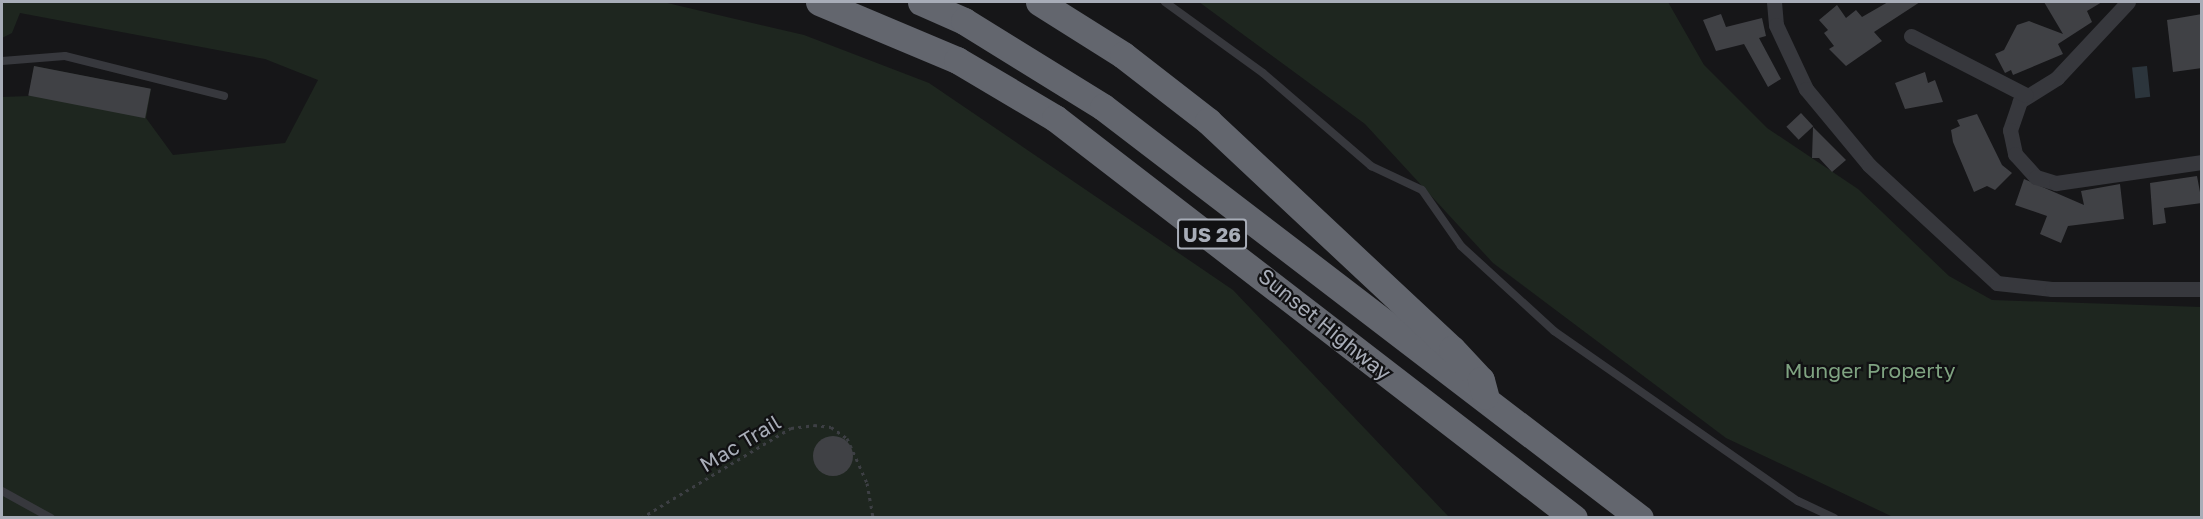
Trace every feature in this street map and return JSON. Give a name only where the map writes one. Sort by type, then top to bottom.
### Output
[{"type":"highway","name":"Sunset Highway","points":[[819,2],[957,60],[1055,118],[1574,518]]},
{"type":"highway","name":"Sunset Highway","points":[[921,2],[1014,50],[1104,107],[1488,405],[1640,518]]},
{"type":"highway","points":[[1039,2],[1123,55],[1208,121],[1452,349],[1481,380],[1488,405]]},
{"type":"street","points":[[1774,2],[1776,25],[1806,89],[1869,165],[1997,283],[2041,289],[2202,289]]},
{"type":"street","points":[[2128,2],[2057,78],[2026,95],[2012,119],[2011,142],[2026,170],[2045,181],[2070,182],[2202,162]]},
{"type":"street","points":[[1911,36],[2026,95]]},
{"type":"lane","points":[[1165,2],[1263,73],[1371,166],[1422,190],[1461,246],[1554,331],[1798,501],[1834,518]]},
{"type":"lane","points":[[2,61],[65,56],[224,96]]},
{"type":"lane","points":[[2,491],[51,518]]},
{"type":"path","name":"Mac Trail","points":[[641,518],[791,428],[814,425],[831,427],[847,438],[867,483],[873,518]]},
{"type":"green space","points":[[2,2],[663,2],[804,35],[929,83],[1233,290],[1449,517],[2,517],[2,97],[29,96],[34,66],[151,89],[146,118],[173,155],[285,143],[318,80],[265,59],[20,13],[12,33],[2,38]]},
{"type":"green space","name":"Munger Property","points":[[1199,2],[1668,2],[1704,65],[1767,128],[1858,189],[1949,276],[1992,300],[2201,307],[2201,517],[1893,517],[1726,438],[1493,263],[1365,124]]},
{"type":"shaded area","points":[[2147,66],[2150,97],[2135,98],[2132,68]]},
{"type":"building","points":[[1888,2],[1920,2],[1874,32],[1882,41],[1846,66],[1829,49],[1834,46],[1824,33],[1828,30],[1819,20],[1837,5],[1846,18],[1856,10],[1862,17]]},
{"type":"building","points":[[2044,2],[2102,2],[2087,11],[2092,22],[2058,44],[2063,54],[2013,75],[2011,70],[2005,73],[1995,54],[2004,50],[2017,25],[2029,21],[2063,34]]},
{"type":"building","points":[[1721,14],[1726,27],[1762,18],[1766,36],[1759,38],[1781,79],[1768,87],[1744,44],[1716,51],[1703,20]]},
{"type":"building","points":[[2202,14],[2202,68],[2173,72],[2167,20]]},
{"type":"building","points":[[34,66],[151,89],[145,118],[28,95]]},
{"type":"building","points":[[1925,72],[1928,83],[1935,80],[1943,102],[1905,109],[1895,83]]},
{"type":"building","points":[[1801,113],[1813,126],[1799,140],[1786,127]]},
{"type":"building","points":[[1977,114],[2002,165],[2012,173],[1995,190],[1987,186],[1974,192],[1953,142],[1951,130],[1960,126],[1957,120]]},
{"type":"building","points":[[1813,127],[1846,160],[1832,172],[1819,158],[1812,158]]},
{"type":"building","points":[[2197,176],[2202,203],[2164,208],[2166,223],[2153,225],[2150,183]]},
{"type":"building","points":[[2024,179],[2084,205],[2081,191],[2120,184],[2124,219],[2068,226],[2061,243],[2040,234],[2047,216],[2015,205]]},
{"type":"building","points":[[833,436],[847,442],[853,456],[847,470],[833,476],[819,470],[813,456],[819,442]]}]
